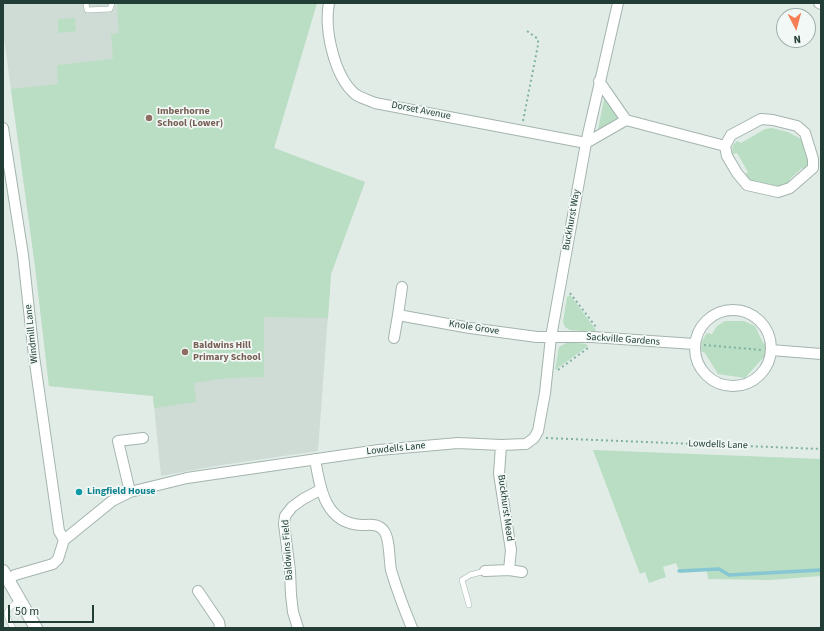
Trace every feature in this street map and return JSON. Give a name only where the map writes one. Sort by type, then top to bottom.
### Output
[{"type":"street","name":"Dorset Avenue","points":[[329,3],[327,13],[331,45],[341,77],[356,94],[375,103],[586,142]]},
{"type":"street","name":"Buckhurst Way","points":[[534,438],[538,431],[551,337],[586,142],[618,3]]},
{"type":"street","points":[[599,82],[626,120],[726,146]]},
{"type":"street","points":[[761,119],[773,120],[797,126],[806,133],[812,159],[817,169],[790,188],[778,192],[747,185],[737,173],[727,156],[726,146],[731,135],[761,119]]},
{"type":"street","points":[[586,142],[626,120]]},
{"type":"street","name":"Windmill Lane","points":[[3,128],[23,255],[34,356],[59,531],[64,540]]},
{"type":"street","points":[[394,338],[402,287]]},
{"type":"street","points":[[727,311],[741,311],[752,314],[760,320],[767,330],[771,341],[771,350],[768,362],[760,373],[750,382],[738,386],[713,381],[704,373],[694,351],[694,344],[697,333],[704,322],[714,315],[727,311]]},
{"type":"street","name":"Knole Grove","points":[[398,315],[470,328],[536,337],[551,337]]},
{"type":"street","name":"Sackville Gardens","points":[[551,337],[603,338],[694,344]]},
{"type":"street","points":[[771,350],[821,354]]},
{"type":"street","points":[[130,492],[118,441],[143,438]]},
{"type":"street","name":"Lowdells Lane","points":[[64,540],[112,501],[130,492],[187,478],[379,450],[458,443],[501,445],[526,444],[534,438]]},
{"type":"street","name":"Buckhurst Mead","points":[[501,445],[499,474],[511,550],[509,570]]},
{"type":"street","points":[[315,460],[320,490],[329,508],[345,522],[353,524],[371,524],[379,526],[385,532],[391,568],[398,594],[412,628]]},
{"type":"street","name":"Baldwins Field","points":[[298,628],[293,612],[284,524],[285,516],[292,507],[320,490]]},
{"type":"street","points":[[36,628],[5,575],[15,575],[53,564],[58,559],[64,540]]},
{"type":"street","points":[[485,571],[509,570],[522,572]]},
{"type":"street","points":[[198,591],[220,622],[220,628]]},
{"type":"lane","points":[[86,3],[87,10],[110,9],[112,3]]},
{"type":"lane","points":[[469,605],[462,580],[470,575],[485,571]]},
{"type":"lane","points":[[13,628],[6,614],[11,606],[20,601]]},
{"type":"path","points":[[521,130],[538,45],[538,38],[528,31]]},
{"type":"path","points":[[546,379],[603,338],[561,281]]},
{"type":"path","points":[[694,344],[771,350]]},
{"type":"path","name":"Lowdells Lane","points":[[534,438],[821,449]]},
{"type":"shaded area","name":"Imberhorne School (Lower)","points":[[3,3],[317,3],[274,148],[365,182],[331,274],[318,451],[215,466],[161,476],[153,396],[49,386],[35,266],[3,31]]},
{"type":"green space","name":"Imberhorne School (Lower)","points":[[118,3],[317,3],[274,148],[365,182],[331,274],[328,318],[264,317],[264,377],[227,378],[194,383],[196,402],[154,408],[153,396],[49,386],[35,266],[11,89],[58,84],[57,65],[113,59],[111,34],[119,33]]},
{"type":"green space","points":[[75,18],[76,31],[58,33],[58,19]]},
{"type":"green space","points":[[605,95],[620,118],[597,134]]},
{"type":"green space","points":[[772,128],[788,132],[801,139],[808,162],[805,170],[802,168],[789,180],[791,183],[778,190],[775,186],[757,181],[755,184],[751,182],[744,175],[748,172],[737,153],[732,154],[733,145],[737,141],[741,143],[765,129]]},
{"type":"green space","points":[[570,295],[596,330],[595,332],[570,330],[565,327],[563,322],[567,297]]},
{"type":"green space","points":[[725,321],[744,321],[755,326],[763,343],[767,345],[767,357],[763,358],[745,378],[718,374],[705,353],[701,351],[702,341],[707,333],[712,334],[717,326]]},
{"type":"green space","points":[[568,342],[586,344],[588,346],[555,370],[559,347]]},
{"type":"green space","points":[[593,450],[821,459],[821,576],[770,580],[708,579],[707,571],[680,573],[676,563],[663,567],[666,577],[649,583],[645,572],[640,574]]},
{"type":"waterway","points":[[679,571],[719,569],[729,575],[821,570]]},
{"type":"place","name":"Imberhorne School (Lower)","points":[[149,118]]},
{"type":"place","name":"Baldwins Hill Primary School","points":[[185,352]]},
{"type":"place","name":"Lingfield House","points":[[79,492]]}]
